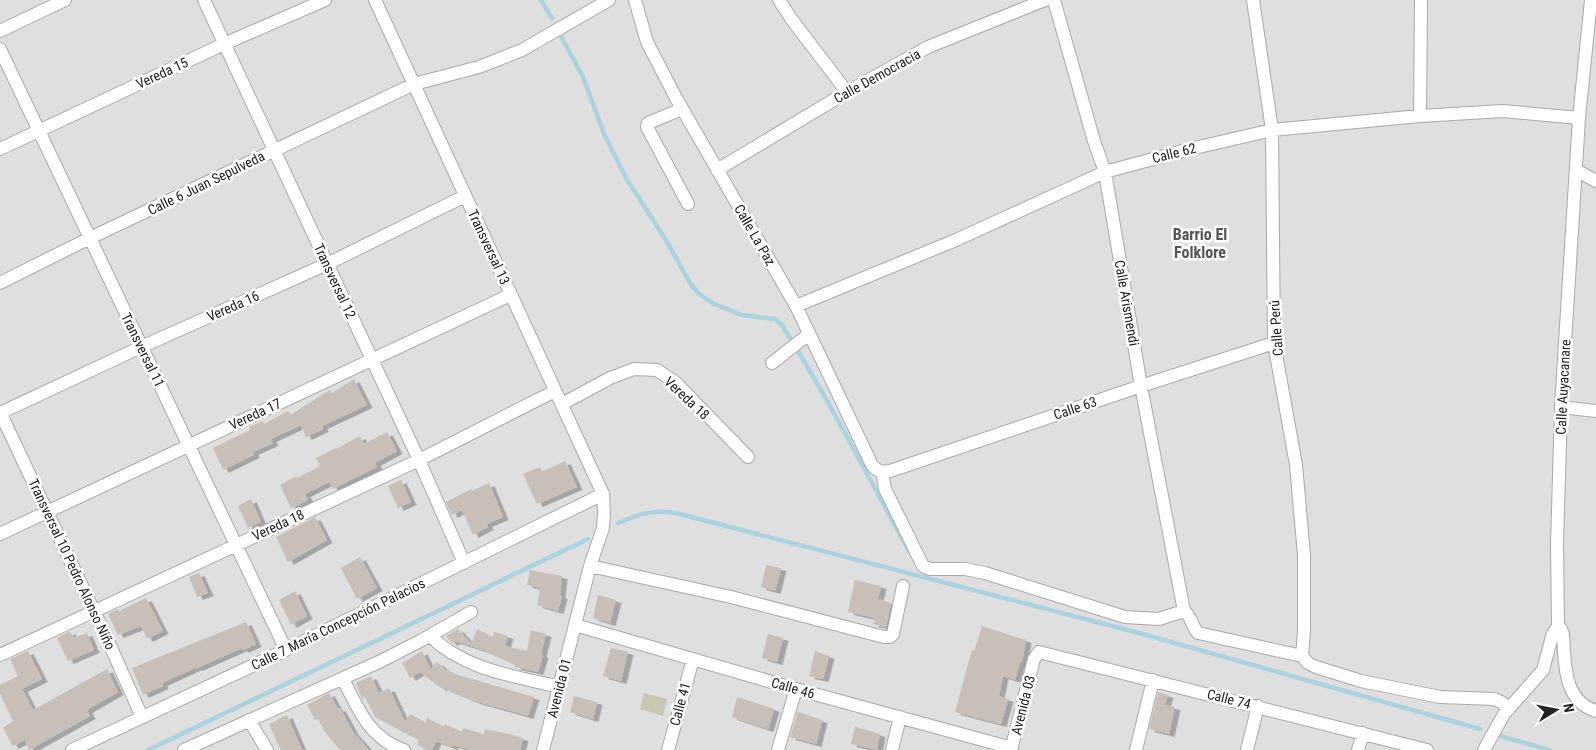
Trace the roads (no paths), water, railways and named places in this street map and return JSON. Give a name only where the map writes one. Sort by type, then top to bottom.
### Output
[{"type":"street","points":[[0,31],[65,0]]},
{"type":"street","name":"Transversal 12","points":[[204,0],[419,460],[464,564]]},
{"type":"street","name":"Vereda 15","points":[[0,149],[224,44],[325,0]]},
{"type":"street","name":"Transversal 13","points":[[375,0],[603,494]]},
{"type":"street","name":"Calle 6 Juan Sepulveda","points":[[0,283],[273,150],[414,84],[479,67],[522,50],[609,0]]},
{"type":"street","name":"Calle La Paz","points":[[635,0],[647,42],[682,109],[796,306],[804,338],[872,465],[880,471],[885,489],[923,566],[930,569],[964,569],[985,573],[1125,617],[1159,619],[1184,611]]},
{"type":"street","points":[[779,0],[847,92]]},
{"type":"street","name":"Calle Democracia","points":[[717,170],[928,46],[1045,0]]},
{"type":"street","name":"Calle Arismendi","points":[[1054,0],[1094,141],[1105,172],[1141,386],[1184,611]]},
{"type":"street","name":"Calle Perú","points":[[1253,0],[1272,130],[1274,343],[1296,465],[1304,555],[1304,631],[1302,656]]},
{"type":"street","points":[[1420,116],[1421,0]]},
{"type":"street","name":"Calle Auyacanare","points":[[1489,749],[1497,726],[1509,709],[1543,670],[1553,634],[1558,628],[1557,544],[1561,407],[1579,118],[1591,0]]},
{"type":"street","name":"Transversal 11","points":[[0,49],[286,650]]},
{"type":"street","points":[[682,109],[648,123],[647,126],[688,204]]},
{"type":"street","name":"Calle 62","points":[[796,306],[956,240],[1105,172],[1190,149],[1272,130],[1420,116],[1503,111],[1579,118]]},
{"type":"street","points":[[1576,170],[1596,181]]},
{"type":"street","name":"Vereda 16","points":[[0,413],[141,347],[327,264],[465,196]]},
{"type":"street","name":"Vereda 17","points":[[0,534],[510,295]]},
{"type":"street","points":[[772,363],[804,338]]},
{"type":"street","name":"Calle 63","points":[[880,471],[890,471],[1274,343]]},
{"type":"street","name":"Vereda 18","points":[[562,404],[610,378],[634,369],[657,370],[675,382],[748,457]]},
{"type":"street","name":"Vereda 18","points":[[0,655],[419,460],[555,391]]},
{"type":"street","points":[[1561,407],[1596,411]]},
{"type":"street","name":"Transversal 10 Pedro Alonso Niño","points":[[0,413],[142,717]]},
{"type":"street","name":"Calle 7 María Concepción Palacios","points":[[72,750],[286,650],[603,494]]},
{"type":"street","name":"Avenida 01","points":[[543,750],[590,566],[603,528],[603,494]]},
{"type":"street","points":[[590,566],[731,597],[884,637],[890,637],[893,634],[903,586]]},
{"type":"street","points":[[1184,611],[1189,614],[1194,629],[1198,633],[1302,656],[1308,663],[1316,667],[1361,681],[1426,695],[1494,700],[1501,702],[1509,709]]},
{"type":"street","points":[[184,750],[343,679],[430,636],[471,612]]},
{"type":"street","name":"Calle 46","points":[[575,625],[1012,749]]},
{"type":"street","points":[[1558,628],[1561,629],[1563,635],[1566,676],[1570,688],[1579,701],[1596,711]]},
{"type":"street","points":[[430,636],[461,659],[485,669],[560,687]]},
{"type":"street","name":"Calle 74","points":[[1034,659],[1038,652],[1427,750]]},
{"type":"street","name":"Calle 41","points":[[668,750],[692,658]]},
{"type":"street","name":"Avenida 03","points":[[1012,749],[1034,659]]},
{"type":"street","points":[[343,679],[363,720],[385,742],[404,750]]},
{"type":"street","points":[[1136,750],[1153,680]]},
{"type":"street","points":[[778,750],[796,689]]},
{"type":"street","points":[[1246,750],[1258,706]]},
{"type":"street","points":[[892,750],[900,718]]},
{"type":"street","points":[[249,720],[267,750]]},
{"type":"street","points":[[1358,750],[1363,733]]},
{"type":"waterway","points":[[541,0],[552,18]]},
{"type":"waterway","points":[[562,38],[583,77],[605,136],[626,178],[666,240],[690,283],[698,293],[714,304],[742,315],[775,319],[782,325],[831,409],[909,551]]},
{"type":"waterway","points":[[618,523],[647,513],[676,513],[1139,633],[1480,729]]},
{"type":"waterway","points":[[148,750],[588,539]]},
{"type":"waterway","points":[[1501,736],[1549,750]]},
{"type":"district","name":"Barrio El Folklore","points":[[1200,243]]}]
